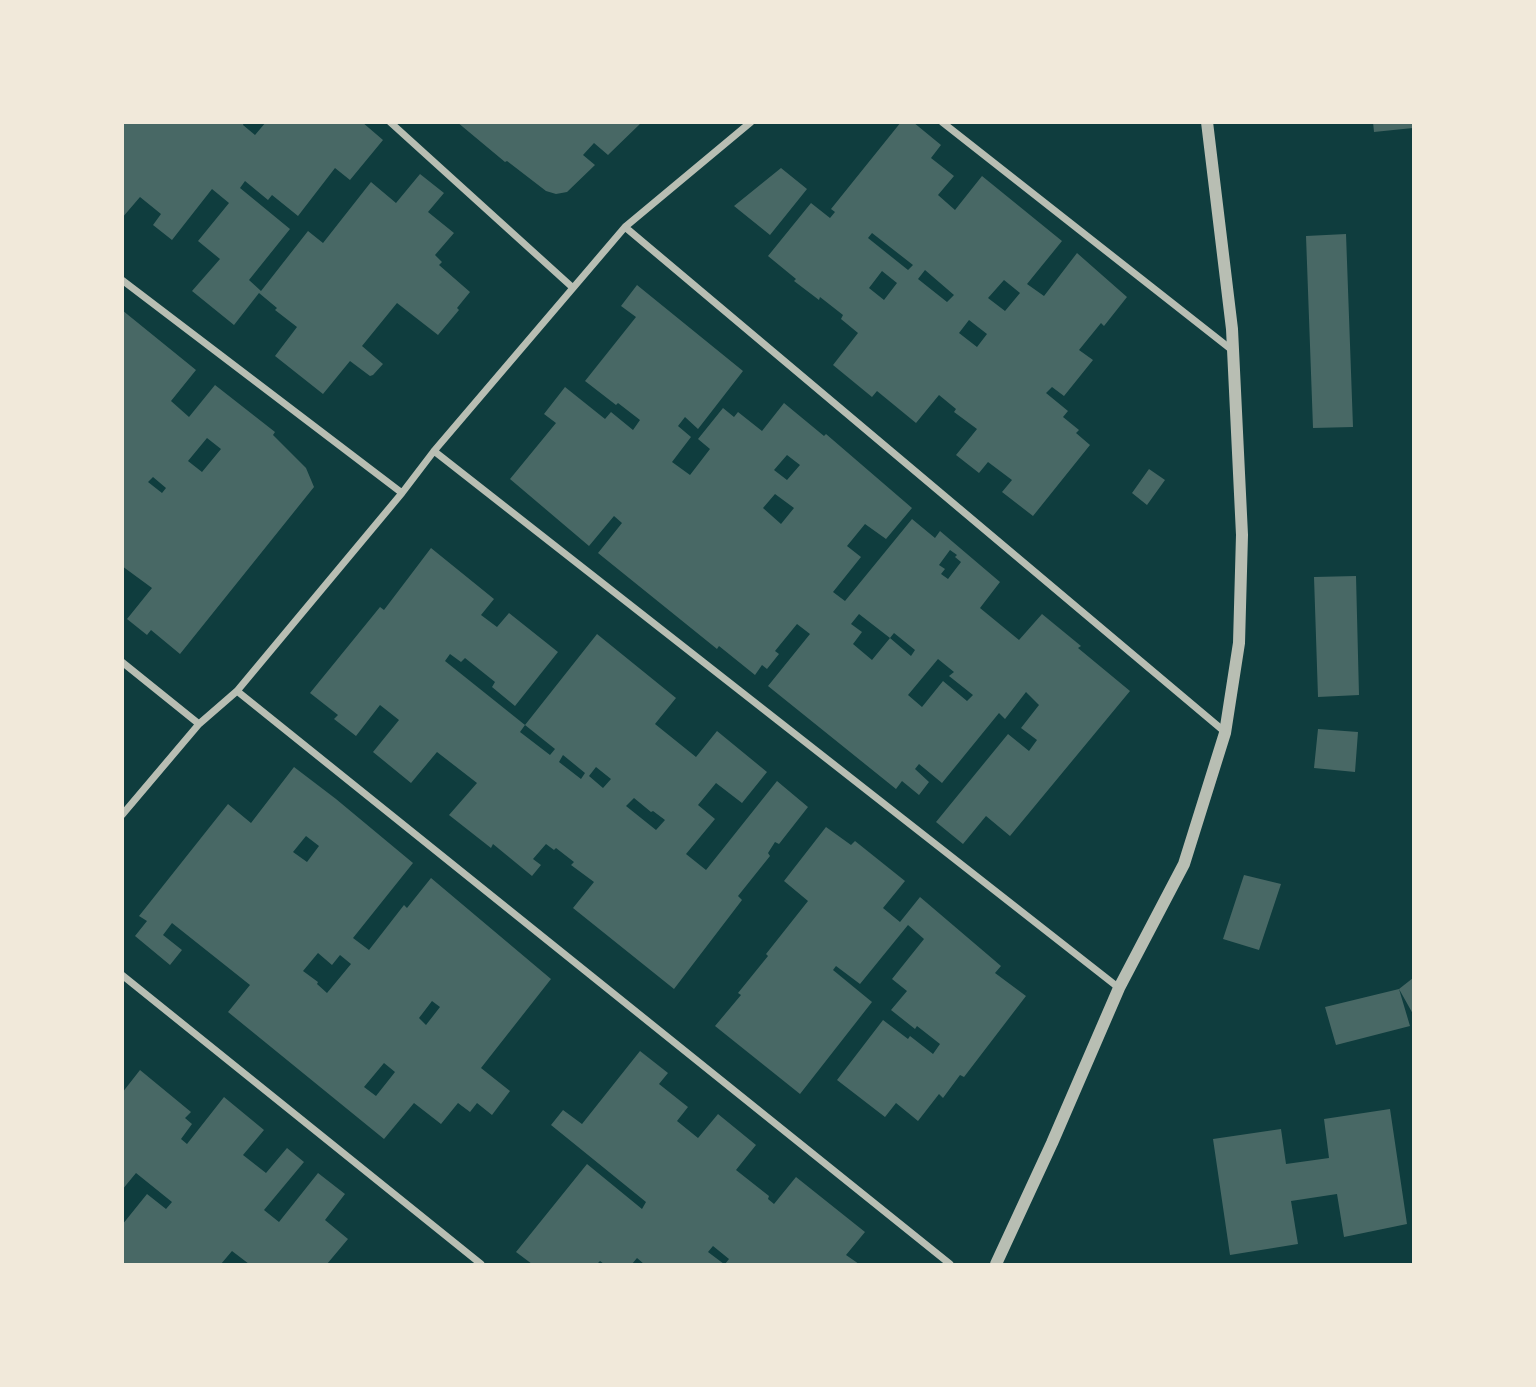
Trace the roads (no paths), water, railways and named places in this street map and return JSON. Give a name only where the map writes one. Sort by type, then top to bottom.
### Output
[{"type":"street","points":[[390,122],[572,287]]},
{"type":"street","points":[[122,816],[199,724],[237,691],[434,451],[625,227],[751,122]]},
{"type":"street","points":[[942,122],[1232,350]]},
{"type":"street","points":[[996,1265],[1119,988],[1184,864],[1225,733],[1239,643],[1242,535],[1232,329],[1207,122]]},
{"type":"street","points":[[625,227],[1225,733]]},
{"type":"street","points":[[122,280],[402,493]]},
{"type":"street","points":[[434,451],[1119,988]]},
{"type":"street","points":[[122,662],[199,724]]},
{"type":"street","points":[[237,691],[950,1265]]},
{"type":"street","points":[[122,975],[481,1265]]}]
